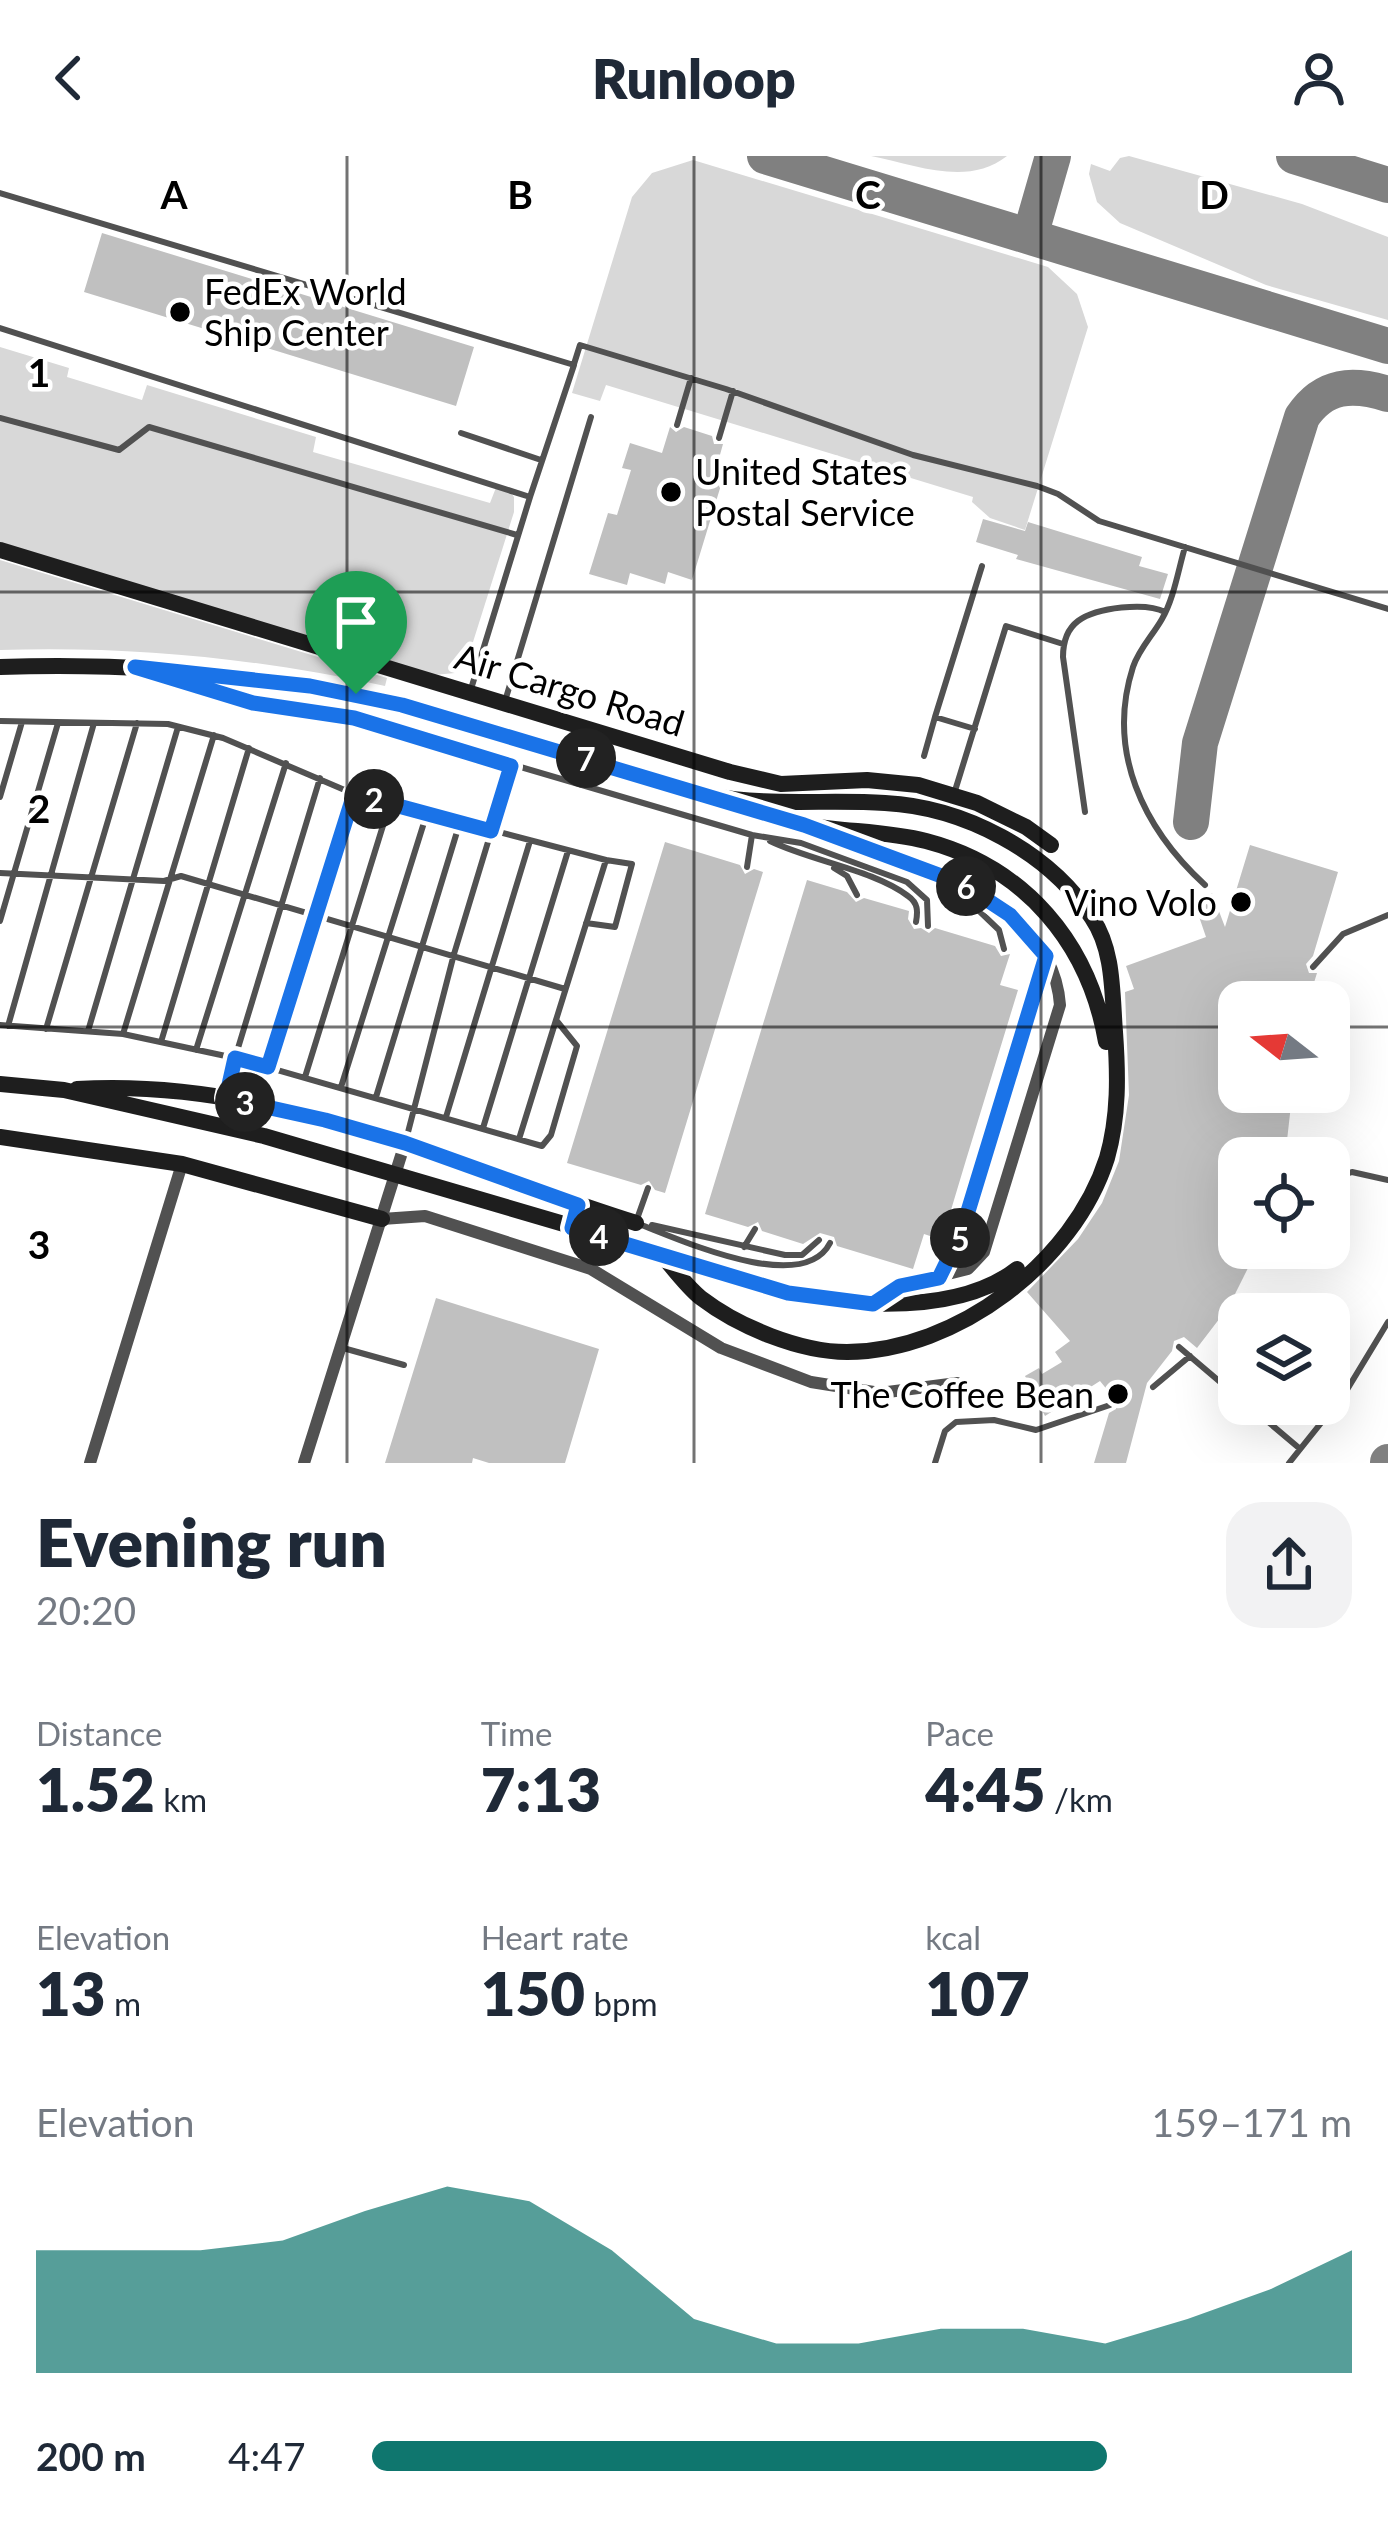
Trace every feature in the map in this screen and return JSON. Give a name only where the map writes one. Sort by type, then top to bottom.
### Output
[{"type":"main road","name":"Air Cargo Road","points":[[0,550],[768,781],[895,781],[954,794],[1026,827],[1051,845]]},
{"type":"main road","points":[[0,667],[135,667],[235,675],[356,694],[453,718],[804,825],[921,840],[970,857],[1016,885],[1059,927],[1088,973],[1110,1065],[1109,1125],[1100,1170],[1049,1244],[1003,1280],[935,1299],[873,1304],[788,1293],[264,1136],[64,1090],[0,1084]]},
{"type":"main road","points":[[662,1255],[700,1298],[780,1337],[844,1352],[906,1342],[971,1315],[1009,1290],[1062,1240],[1099,1177],[1117,1111],[1110,971],[1102,934],[1082,904],[1040,862],[999,836],[949,815],[888,803],[709,796]]},
{"type":"main road","points":[[64,1090],[122,1086],[226,1098],[325,1120],[636,1223]]},
{"type":"main road","points":[[0,1137],[182,1163],[382,1219]]},
{"type":"main road","points":[[572,1228],[578,1205]]},
{"type":"street","points":[[804,825],[944,875],[1010,915],[1046,956],[1058,980],[1060,1005],[984,1252],[968,1269],[900,1286],[873,1304]]},
{"type":"street","points":[[939,1278],[962,1231],[1046,956]]},
{"type":"street","points":[[304,1463],[405,1143]]},
{"type":"street","points":[[90,1463],[182,1163]]},
{"type":"street","points":[[382,1219],[425,1216],[591,1269],[721,1348],[812,1382],[880,1393],[958,1383]]},
{"type":"lane","points":[[0,193],[574,365]]},
{"type":"lane","points":[[0,328],[530,497]]},
{"type":"lane","points":[[470,692],[580,346],[733,391],[913,455],[1050,490],[1090,518],[1388,609]]},
{"type":"lane","points":[[677,425],[691,378]]},
{"type":"lane","points":[[718,438],[733,391]]},
{"type":"lane","points":[[505,703],[591,417]]},
{"type":"lane","points":[[0,418],[119,449],[149,427],[518,536]]},
{"type":"lane","points":[[461,433],[541,460]]},
{"type":"lane","points":[[1185,548],[1166,612],[1133,666],[1122,740],[1160,838],[1205,885]]},
{"type":"lane","points":[[924,756],[982,566]]},
{"type":"lane","points":[[1085,812],[1064,644],[1071,628],[1088,616],[1150,606],[1166,612]]},
{"type":"lane","points":[[954,794],[1006,626],[1064,644]]},
{"type":"lane","points":[[135,667],[253,703],[354,718],[766,839],[831,866],[847,877],[856,895]]},
{"type":"lane","points":[[935,717],[975,729]]},
{"type":"lane","points":[[0,721],[137,723],[214,735],[354,794],[632,864],[616,927],[586,923]]},
{"type":"lane","points":[[0,797],[22,722]]},
{"type":"lane","points":[[0,921],[59,722]]},
{"type":"lane","points":[[94,722],[4,1026],[123,1034],[235,1058],[542,1146],[551,1135],[577,1046],[556,1020]]},
{"type":"lane","points":[[46,1028],[137,723]]},
{"type":"lane","points":[[88,1031],[178,727]]},
{"type":"lane","points":[[123,1034],[214,735]]},
{"type":"lane","points":[[161,1042],[249,748]]},
{"type":"lane","points":[[196,1050],[286,763]]},
{"type":"lane","points":[[405,1143],[454,954],[511,766]]},
{"type":"lane","points":[[226,1098],[320,778]]},
{"type":"lane","points":[[268,1067],[354,794]]},
{"type":"lane","points":[[305,1077],[390,803]]},
{"type":"lane","points":[[341,1087],[427,814]]},
{"type":"lane","points":[[376,1097],[460,823]]},
{"type":"lane","points":[[747,867],[752,835]]},
{"type":"lane","points":[[766,839],[801,842],[907,882],[927,900],[928,926]]},
{"type":"lane","points":[[446,1118],[530,841]]},
{"type":"lane","points":[[483,1128],[568,850]]},
{"type":"lane","points":[[519,1139],[606,860]]},
{"type":"lane","points":[[831,866],[853,870],[907,895],[916,905],[916,922]]},
{"type":"lane","points":[[0,873],[182,876],[565,989]]},
{"type":"lane","points":[[944,875],[999,930],[1004,949]]},
{"type":"lane","points":[[1313,967],[1342,934],[1388,915]]},
{"type":"lane","points":[[1350,1173],[1388,1180]]},
{"type":"lane","points":[[636,1223],[649,1187]]},
{"type":"lane","points":[[636,1223],[689,1244],[785,1268],[818,1260],[830,1244]]},
{"type":"lane","points":[[636,1223],[796,1256],[819,1240]]},
{"type":"lane","points":[[744,1247],[755,1229]]},
{"type":"lane","points":[[1289,1463],[1345,1393],[1388,1322]]},
{"type":"lane","points":[[339,1347],[404,1365]]},
{"type":"lane","points":[[1179,1347],[1218,1380]]},
{"type":"lane","points":[[1153,1387],[1190,1356]]},
{"type":"lane","points":[[934,1463],[945,1431],[956,1422],[998,1420],[1036,1430],[1110,1406]]},
{"type":"lane","points":[[1272,1425],[1300,1449]]},
{"type":"shaded area","points":[[871,156],[1007,156],[992,165],[959,172]]},
{"type":"shaded area","points":[[1129,156],[1302,204],[1388,237],[1388,320],[1266,285],[1120,223],[1097,202],[1089,174],[1091,164],[1110,171],[1120,158]]},
{"type":"shaded area","points":[[693,160],[1048,267],[1077,294],[1088,327],[1025,530],[990,518],[972,502],[973,497],[606,385],[600,401],[572,393],[632,197],[652,173]]},
{"type":"shaded area","points":[[0,347],[69,368],[67,377],[142,400],[147,385],[316,437],[313,452],[490,503],[497,485],[507,487],[514,497],[514,512],[467,661],[455,673],[434,675],[0,543]]},
{"type":"shaded area","points":[[0,560],[387,678],[385,686],[194,656],[0,650]]},
{"type":"building","points":[[102,233],[474,347],[456,406],[84,292]]},
{"type":"building","name":"United States Postal Service","points":[[670,427],[676,432],[684,427],[723,444],[716,469],[725,472],[692,580],[668,572],[665,584],[630,573],[627,585],[589,574],[608,513],[617,515],[631,470],[622,468],[630,443],[662,453]]},
{"type":"building","points":[[983,519],[1025,531],[1028,522],[1142,557],[1139,566],[1168,574],[1160,599],[1016,559],[1018,555],[976,542]]},
{"type":"building","points":[[665,842],[740,865],[745,874],[754,869],[763,872],[665,1193],[649,1181],[641,1185],[567,1163]]},
{"type":"building","points":[[1250,845],[1338,872],[1313,956],[1306,964],[1309,973],[1317,973],[1315,981],[1218,981],[1218,1113],[1290,1113],[1287,1137],[1218,1137],[1218,1269],[1248,1269],[1236,1293],[1218,1293],[1218,1321],[1197,1348],[1184,1337],[1174,1341],[1172,1351],[1147,1383],[1126,1463],[1094,1463],[1109,1413],[1117,1402],[1100,1381],[1045,1416],[1025,1376],[1039,1368],[1042,1374],[1062,1362],[1055,1352],[1070,1341],[1027,1292],[1078,1239],[1102,1203],[1119,1161],[1129,1095],[1125,992],[1134,989],[1126,966],[1206,937],[1193,899],[1212,893],[1225,927]]},
{"type":"building","points":[[807,880],[847,892],[856,902],[864,898],[909,911],[914,929],[929,933],[935,928],[995,946],[1001,956],[1010,954],[1000,985],[1018,990],[942,1240],[924,1234],[913,1269],[837,1246],[834,1237],[820,1233],[803,1244],[762,1231],[758,1222],[748,1227],[705,1214]]},
{"type":"building","points":[[436,1298],[599,1349],[565,1463],[489,1463],[473,1458],[472,1463],[385,1463]]},
{"type":"taxiway","points":[[765,156],[1388,346]]},
{"type":"taxiway","points":[[1030,236],[1053,156]]},
{"type":"taxiway","points":[[1294,156],[1388,185]]},
{"type":"taxiway","points":[[1191,822],[1200,743],[1302,417],[1320,398],[1340,389],[1388,394]]},
{"type":"place","name":"FedEx World Ship Center","points":[[180,312]]},
{"type":"place","name":"United States Postal Service","points":[[671,492]]},
{"type":"place","name":"Vino Volo","points":[[1241,902]]},
{"type":"place","name":"The Coffee Bean","points":[[1118,1394]]},
{"type":"route","points":[[135,667],[235,675],[356,694],[453,718],[804,825],[944,875],[1010,915],[1046,956],[962,1231],[939,1278],[900,1286],[873,1304],[788,1293],[572,1228],[578,1205],[477,1166],[325,1120],[226,1098],[235,1058],[268,1067],[354,794],[491,831],[511,766],[354,718],[253,703],[135,667]]}]
